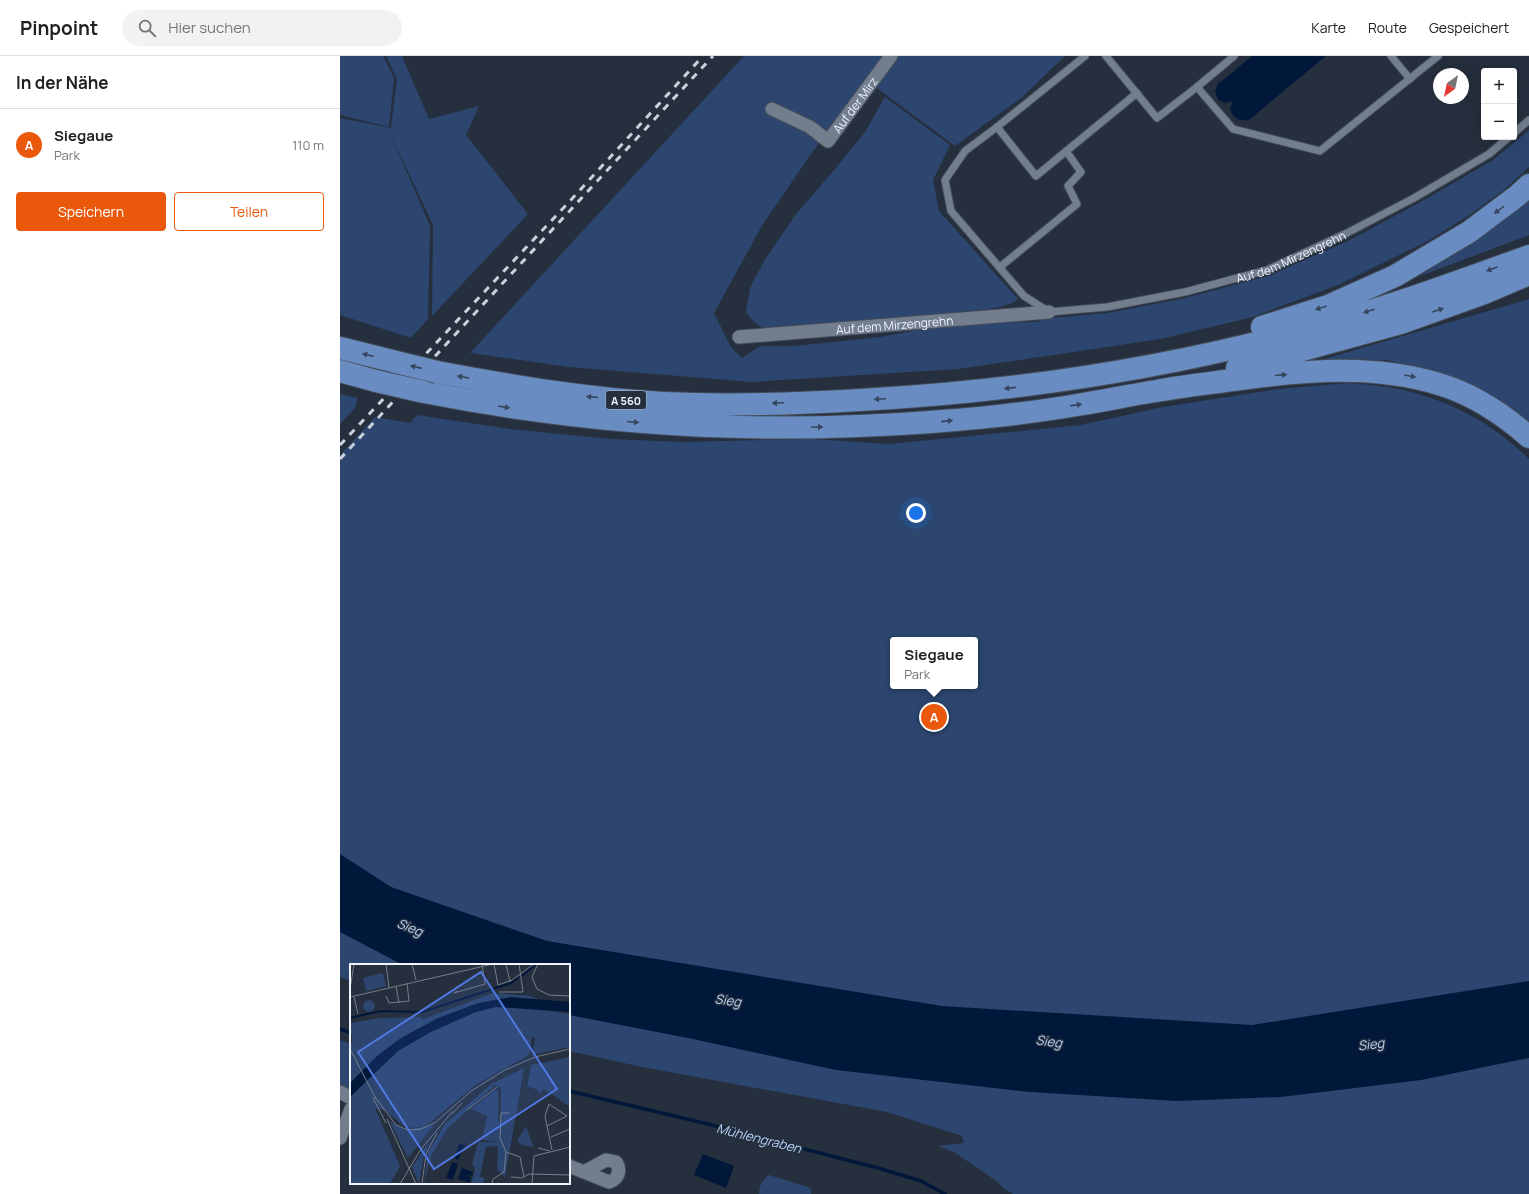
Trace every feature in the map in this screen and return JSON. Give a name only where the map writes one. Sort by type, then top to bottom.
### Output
[{"type":"highway","points":[[1048,383],[1259,328],[1328,306],[1395,276],[1469,232],[1517,196],[1529,185]]},
{"type":"highway","points":[[1048,383],[1173,362],[1296,333],[1417,297],[1529,256]]},
{"type":"highway","points":[[1158,390],[1401,323],[1482,294],[1529,274]]},
{"type":"highway","name":"A 560","points":[[340,348],[437,372],[512,386],[588,396],[664,403],[740,404],[817,402],[932,396],[1048,383]]},
{"type":"highway","points":[[1158,390],[1262,376],[1310,372],[1358,370],[1388,372],[1445,386],[1469,396],[1493,410],[1529,437]]},
{"type":"highway","name":"A 560","points":[[340,371],[424,392],[516,409],[608,420],[701,426],[855,426],[939,422],[1008,415],[1083,404],[1158,390]]},
{"type":"street","name":"Auf der Mirz","points":[[772,109],[810,127],[828,141],[890,56]]},
{"type":"street","name":"Auf dem Mirzengrehn","points":[[739,337],[1049,312]]},
{"type":"street","points":[[340,1092],[350,1097]]},
{"type":"street","points":[[340,1138],[350,1112]]},
{"type":"street","points":[[570,1166],[584,1172]]},
{"type":"lane","points":[[1049,312],[1024,296],[951,211],[945,180],[965,151],[1085,56]]},
{"type":"lane","points":[[1106,56],[1157,118],[1234,56]]},
{"type":"lane","points":[[1391,56],[1410,79]]},
{"type":"lane","points":[[1197,87],[1233,129],[1320,151],[1438,56]]},
{"type":"lane","points":[[997,127],[1036,176],[1137,93]]},
{"type":"lane","points":[[1517,130],[1529,120]]},
{"type":"lane","name":"Auf dem Mirzengrehn","points":[[1049,312],[1107,307],[1185,292],[1267,270],[1348,234],[1414,198],[1489,154],[1505,140]]},
{"type":"lane","points":[[1000,267],[1077,204],[1068,186],[1081,172],[1066,151]]},
{"type":"shaded area","points":[[340,56],[383,56],[394,78],[389,127],[340,115]]},
{"type":"shaded area","points":[[386,56],[402,56],[429,119],[479,106],[466,135],[528,214],[432,316],[433,225],[390,133],[430,226],[428,319],[411,338],[340,315],[340,118],[391,128],[397,79]]},
{"type":"shaded area","points":[[744,56],[1065,56],[1021,98],[955,146],[866,80],[809,157],[763,224],[714,313],[731,347],[742,358],[760,346],[792,346],[835,342],[880,337],[934,327],[979,323],[1035,322],[1051,318],[1107,313],[1181,299],[1268,276],[1348,241],[1417,204],[1493,160],[1529,130],[1529,167],[1504,190],[1468,216],[1428,241],[1338,285],[1253,317],[1161,339],[958,369],[752,382],[569,367],[470,353]]},
{"type":"shaded area","points":[[885,97],[950,145],[933,180],[939,211],[1018,299],[1004,306],[983,310],[766,331],[752,320],[746,312],[750,288],[764,261],[796,214],[865,132]]},
{"type":"shaded area","points":[[1529,199],[1529,235],[1420,276]]},
{"type":"shaded area","points":[[1529,299],[1529,424],[1444,375],[1387,360],[1324,359]]},
{"type":"shaded area","points":[[1347,383],[1389,387],[1429,397],[1465,412],[1498,432],[1529,459],[1529,1194],[1013,1194],[954,1152],[938,1146],[964,1143],[962,1136],[887,1112],[642,1067],[570,1051],[570,964],[350,964],[350,981],[340,977],[340,455],[375,417],[410,423],[417,415],[510,429],[611,439],[682,442],[811,439],[889,444],[1081,425],[1163,407],[1279,389]]},
{"type":"shaded area","points":[[340,394],[358,398],[355,408],[340,424]]},
{"type":"shaded area","points":[[340,1040],[350,1044],[350,1090],[340,1085]]},
{"type":"shaded area","points":[[769,1175],[808,1187],[811,1189],[811,1194],[759,1194],[761,1183]]},
{"type":"water","points":[[1252,56],[1326,56],[1249,120],[1242,120],[1237,119],[1230,109],[1233,101],[1226,103],[1218,100],[1215,91],[1218,84]]},
{"type":"water","name":"Sieg","points":[[340,854],[391,887],[547,941],[942,1006],[1252,1025],[1529,981],[1529,1058],[1421,1080],[1281,1097],[1177,1101],[1030,1092],[836,1070],[688,1038],[570,1015],[570,964],[401,964],[340,932]]},
{"type":"water","points":[[703,1154],[734,1166],[726,1188],[694,1175]]},
{"type":"waterway","name":"Mühlengraben","points":[[340,1029],[350,1033]]},
{"type":"waterway","name":"Mühlengraben","points":[[570,1091],[708,1124],[878,1168],[921,1181],[945,1194]]},
{"type":"railway","points":[[340,445],[569,202],[703,56]]},
{"type":"railway","points":[[340,459],[713,56]]},
{"type":"place","name":"Siegaue","points":[[934,717]]}]
